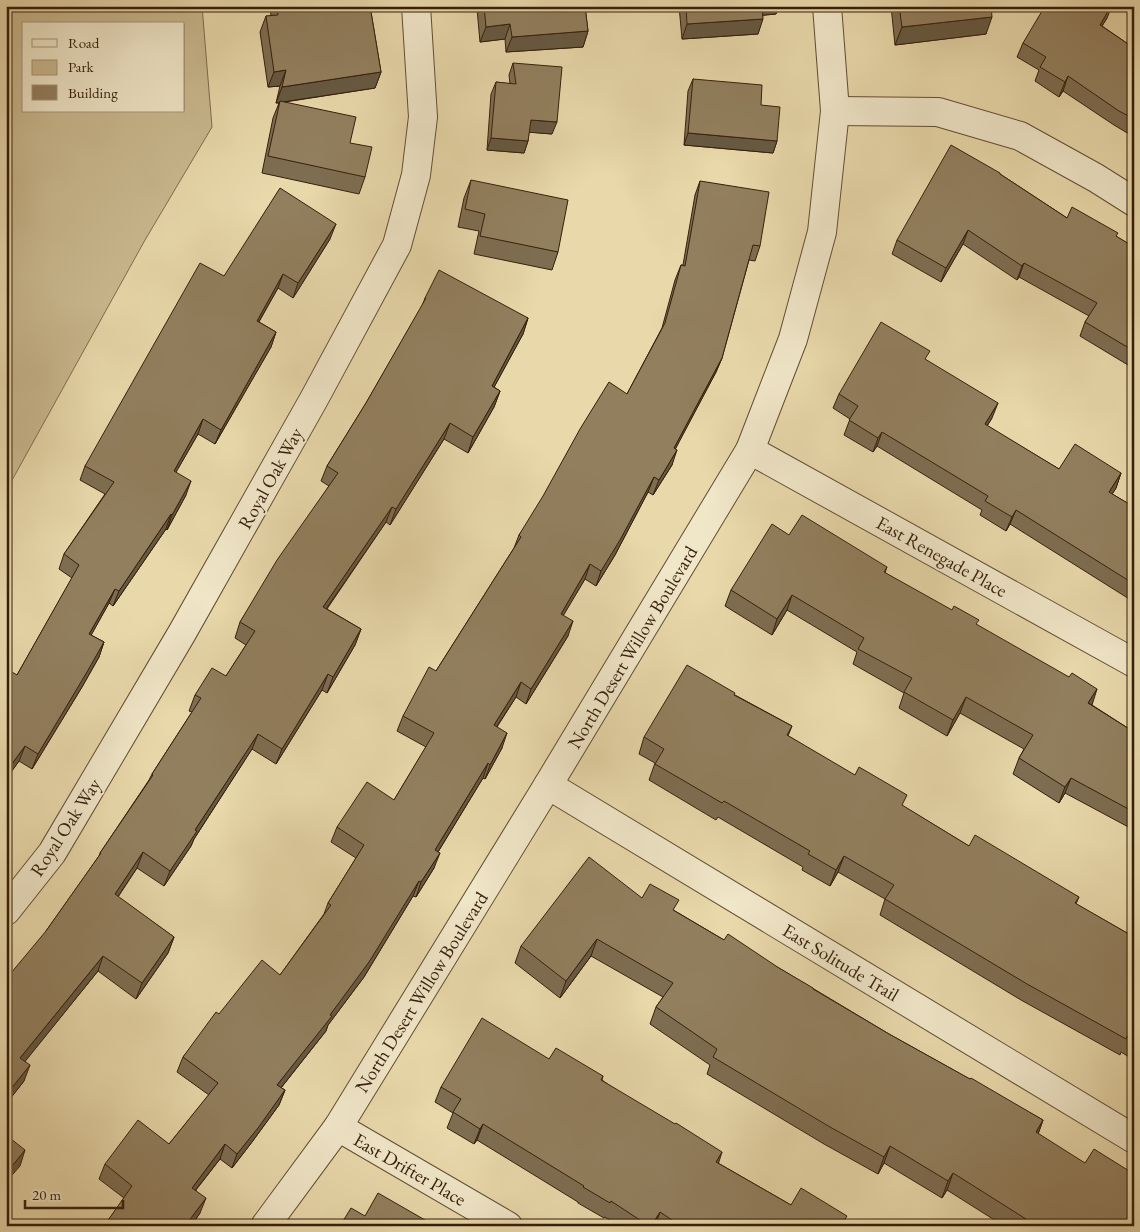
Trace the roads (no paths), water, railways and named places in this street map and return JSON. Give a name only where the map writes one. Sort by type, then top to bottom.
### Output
[{"type":"street","name":"Royal Oak Way","points":[[6,911],[52,853],[182,633],[314,399],[397,245],[416,175],[423,117],[416,6]]},
{"type":"street","name":"North Desert Willow Boulevard","points":[[265,1226],[338,1127],[548,785],[750,450],[793,339],[822,232],[835,111],[827,6]]},
{"type":"street","points":[[835,111],[938,112],[1020,136],[1096,178],[1134,202]]},
{"type":"street","name":"East Renegade Place","points":[[750,450],[1134,663]]},
{"type":"street","name":"East Solitude Trail","points":[[548,785],[1134,1138]]},
{"type":"street","name":"East Drifter Place","points":[[338,1127],[508,1226]]}]
